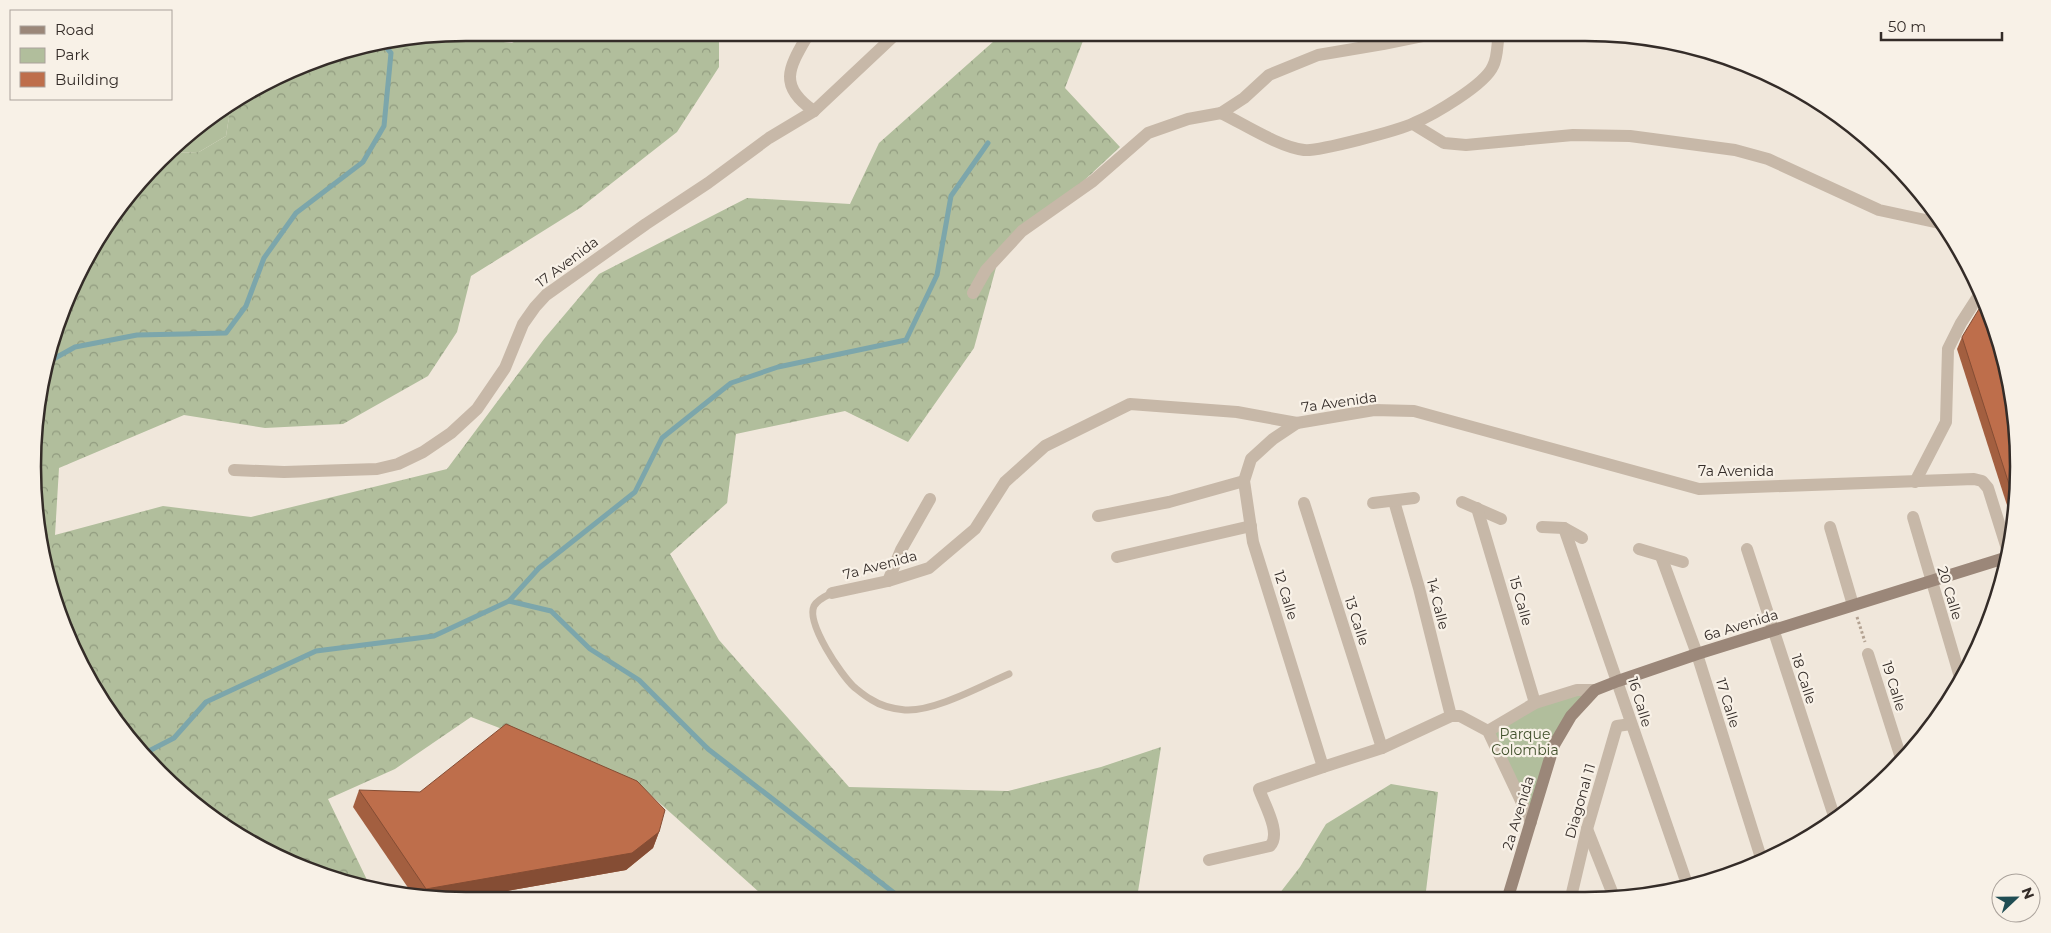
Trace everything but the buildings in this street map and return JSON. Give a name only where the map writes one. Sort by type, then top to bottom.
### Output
[{"type":"main road","name":"6a Avenida","points":[[1595,690],[1698,654],[2000,559]]},
{"type":"main road","name":"2a Avenida","points":[[1510,892],[1549,760],[1560,732],[1570,716],[1595,690]]},
{"type":"street","points":[[804,41],[794,60],[790,74],[791,87],[799,101],[814,111]]},
{"type":"street","name":"17 Avenida","points":[[234,470],[284,472],[377,469],[398,464],[423,452],[451,433],[477,409],[505,368],[523,324],[546,295],[631,234],[708,183],[769,138],[814,111],[888,41]]},
{"type":"street","points":[[973,293],[986,270],[1022,231],[1093,182],[1148,133],[1188,118],[1221,113],[1244,98],[1269,75],[1310,58],[1393,41]]},
{"type":"street","points":[[1221,113],[1287,146],[1305,151],[1340,144],[1413,124],[1452,102],[1473,88],[1493,67],[1497,41]]},
{"type":"street","points":[[1413,124],[1444,142],[1466,145],[1572,135],[1630,136],[1734,150],[1768,159],[1879,210],[1932,221]]},
{"type":"street","points":[[1915,482],[1946,422],[1948,349],[1961,323],[1976,300]]},
{"type":"street","name":"7a Avenida","points":[[832,593],[888,581],[929,568],[975,529],[1005,482],[1045,446],[1130,404],[1237,412],[1297,423],[1374,410],[1414,411],[1699,489],[1974,479],[1982,481],[1988,488],[2004,538]]},
{"type":"street","name":"12 Calle","points":[[1297,423],[1273,439],[1251,459],[1244,481],[1253,542],[1323,767]]},
{"type":"street","points":[[1098,516],[1169,502],[1244,481]]},
{"type":"street","points":[[888,581],[902,550],[930,498]]},
{"type":"street","points":[[1373,503],[1414,498]]},
{"type":"street","name":"14 Calle","points":[[1394,501],[1419,588],[1451,716]]},
{"type":"street","points":[[1462,502],[1501,518]]},
{"type":"street","name":"13 Calle","points":[[1304,503],[1382,748]]},
{"type":"street","name":"15 Calle","points":[[1477,508],[1535,703]]},
{"type":"street","name":"20 Calle","points":[[1913,517],[1958,670]]},
{"type":"street","points":[[1117,557],[1251,526]]},
{"type":"street","points":[[1542,527],[1564,528],[1582,538]]},
{"type":"street","points":[[1830,527],[1853,605]]},
{"type":"street","name":"16 Calle","points":[[1564,528],[1686,879]]},
{"type":"street","points":[[1639,549],[1683,562]]},
{"type":"street","name":"18 Calle","points":[[1747,549],[1772,631],[1833,812]]},
{"type":"street","name":"17 Calle","points":[[1661,556],[1698,654],[1760,854]]},
{"type":"street","name":"19 Calle","points":[[1868,654],[1899,752]]},
{"type":"street","name":"6a Avenida","points":[[1488,731],[1535,703],[1577,690],[1595,690]]},
{"type":"street","points":[[1209,860],[1270,846],[1274,841],[1276,832],[1259,789],[1382,748],[1451,716],[1460,716],[1488,731],[1531,822]]},
{"type":"street","name":"Diagonal 11","points":[[1572,892],[1587,829],[1617,726],[1631,724]]},
{"type":"street","points":[[1587,829],[1612,891]]},
{"type":"lane","name":"7a Avenida","points":[[832,593],[819,600],[814,607],[814,620],[839,668],[854,687],[872,700],[904,710],[926,709],[1009,674]]},
{"type":"path","name":"19 Calle","points":[[1858,622],[1868,654]]},
{"type":"green space","points":[[466,41],[512,43],[516,41],[719,41],[719,67],[677,132],[580,208],[471,276],[457,332],[428,376],[343,424],[265,428],[184,415],[59,468],[55,535],[163,506],[251,517],[447,469],[544,339],[599,274],[747,198],[850,204],[879,143],[994,41],[1083,41],[1065,88],[1120,147],[1061,202],[1000,253],[974,348],[908,442],[845,411],[736,434],[727,503],[670,554],[719,640],[849,787],[1008,791],[1101,767],[1161,747],[1138,892],[759,892],[634,780],[471,717],[395,769],[328,799],[367,880],[330,869],[278,848],[230,820],[186,786],[147,747],[113,703],[85,655],[74,629],[64,603],[49,549],[42,494],[42,439],[49,384],[56,356],[74,304],[98,254],[129,208],[147,186],[180,153],[199,152],[226,136],[230,113],[254,98],[278,85],[330,64],[384,49],[439,42]]},
{"type":"green space","points":[[230,113],[226,136],[199,152],[180,153]]},
{"type":"green space","name":"Parque Colombia","points":[[1590,691],[1560,732],[1532,818],[1488,731],[1539,702]]},
{"type":"green space","points":[[1391,784],[1438,792],[1426,892],[1281,892],[1300,867],[1326,824]]},
{"type":"waterway","points":[[56,358],[75,347],[137,335],[226,333],[246,306],[264,258],[296,213],[363,162],[384,126],[391,53],[387,49]]},
{"type":"waterway","points":[[150,750],[174,738],[206,702],[316,651],[434,636],[509,601],[539,568],[635,492],[662,438],[731,383],[778,367],[906,340],[937,275],[951,196],[988,143]]},
{"type":"waterway","points":[[509,601],[551,611],[590,649],[639,680],[708,749],[893,892]]}]
